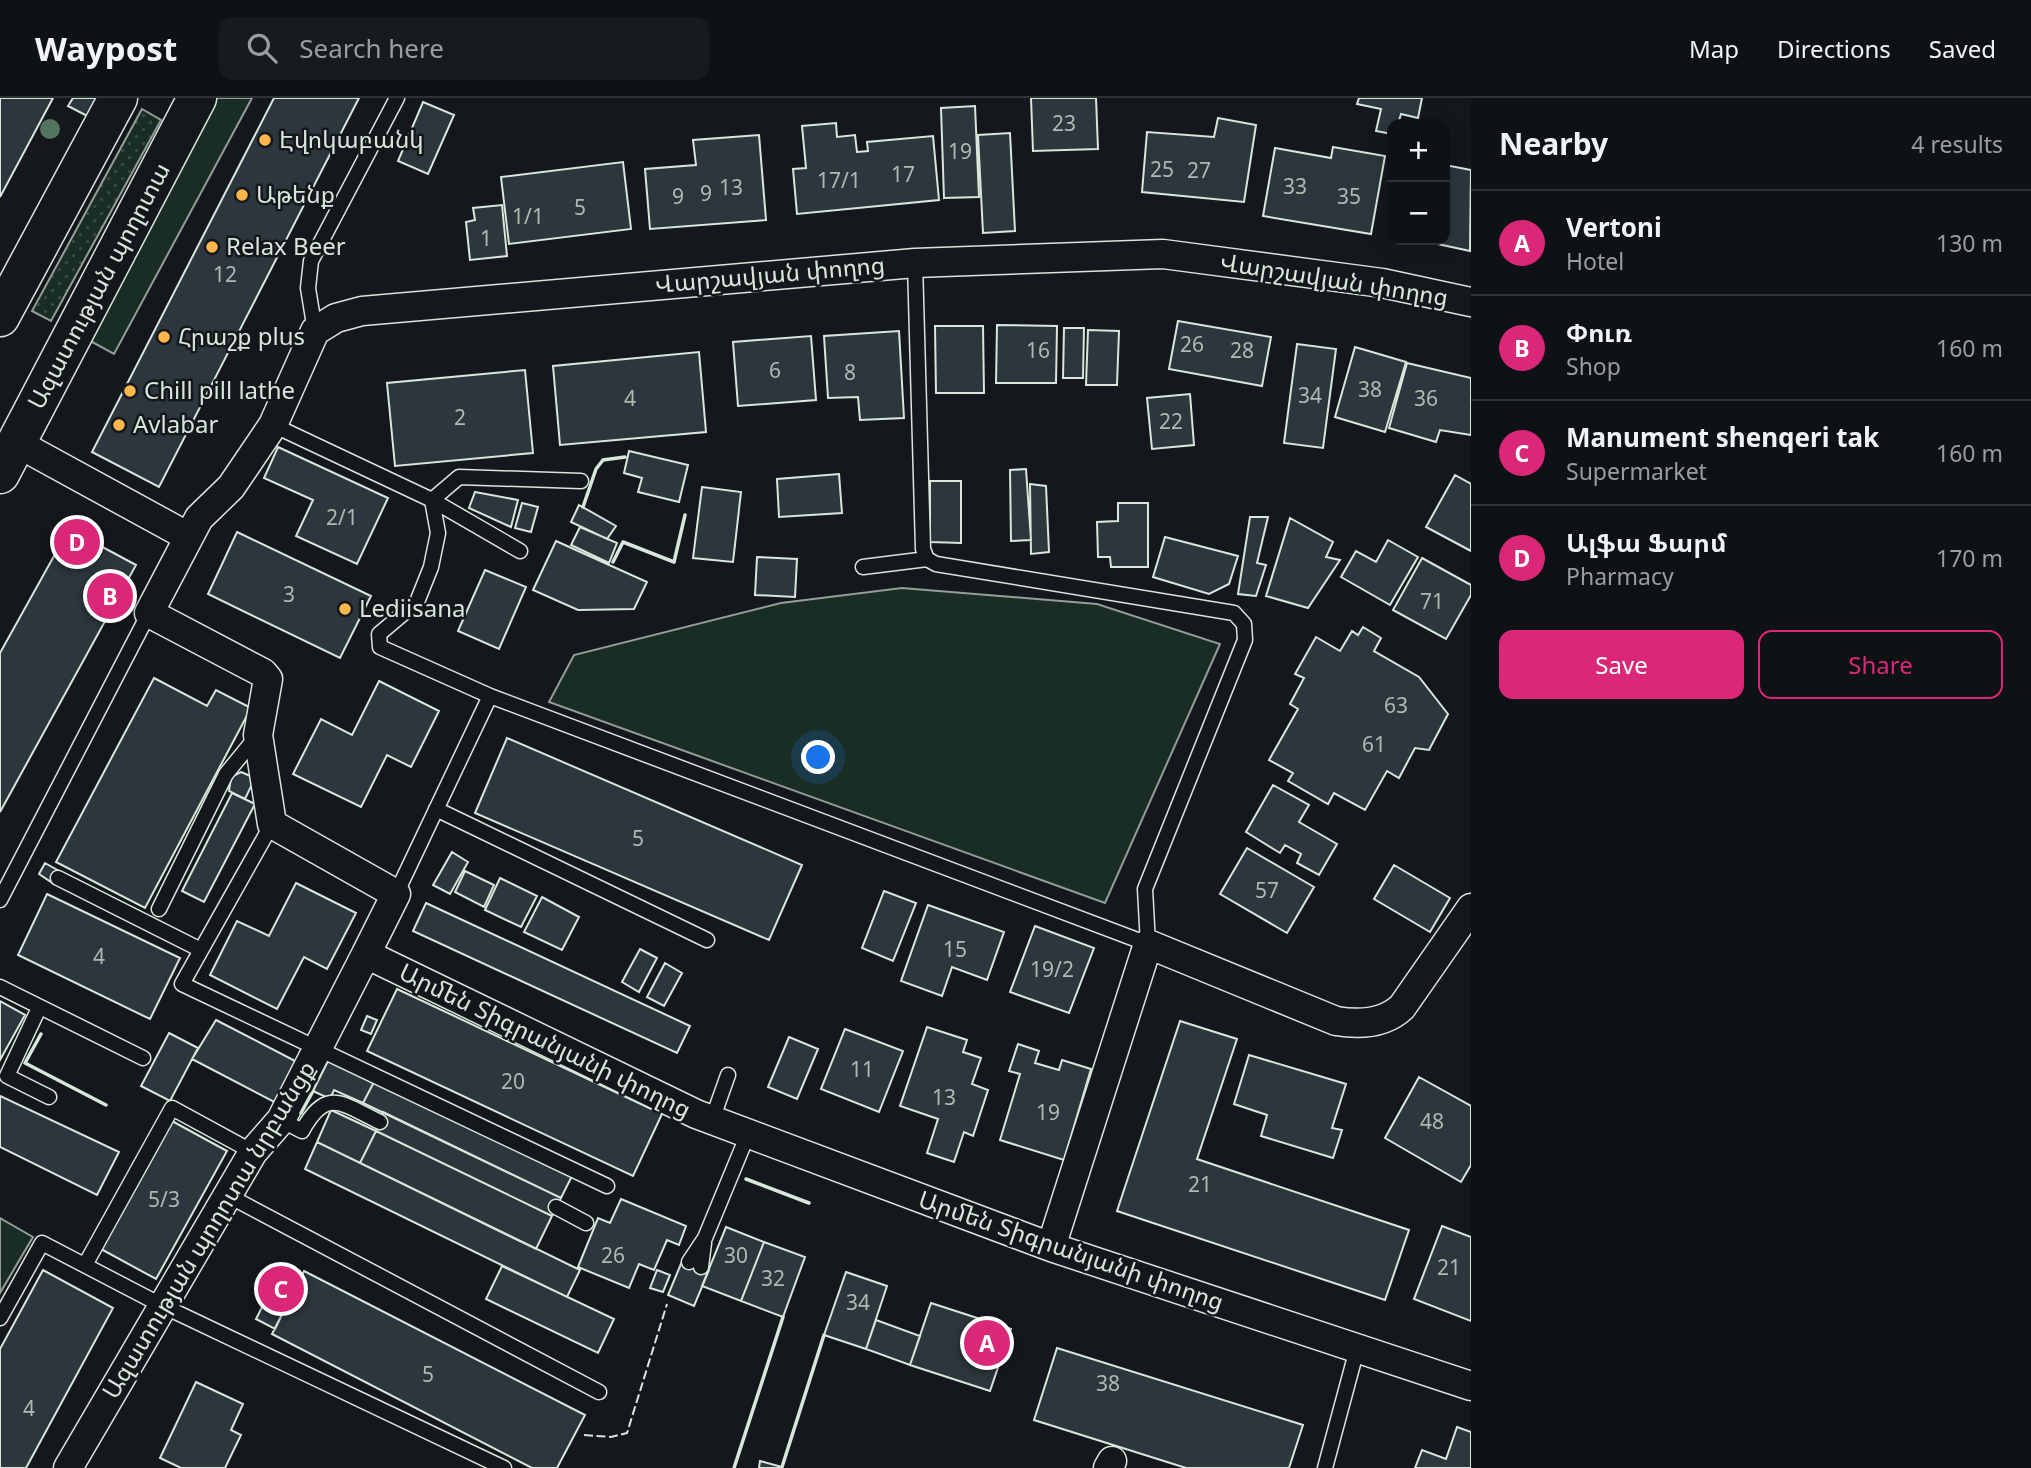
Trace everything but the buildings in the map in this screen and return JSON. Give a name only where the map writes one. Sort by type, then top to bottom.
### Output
[{"type":"main road","points":[[0,317],[118,98]]},
{"type":"main road","name":"Ազատության պողոտա","points":[[6,450],[197,98]]},
{"type":"street","name":"Վարշավյան փողոց","points":[[315,331],[336,318],[362,311],[915,263],[1163,254],[1382,283],[1471,302]]},
{"type":"street","points":[[315,331],[273,425],[232,487],[207,507],[187,536],[149,613],[263,673],[269,687],[258,735],[272,824],[396,894],[366,954]]},
{"type":"street","points":[[6,450],[187,536]]},
{"type":"street","points":[[1051,1247],[1148,944],[1336,1021],[1357,1024],[1391,1018],[1402,1007],[1471,908]]},
{"type":"street","name":"Ազատության պողոտա նրբանցք","points":[[68,1468],[253,1152],[281,1120],[366,954]]},
{"type":"street","name":"Արմեն Տիգրանյանի փողոց","points":[[366,954],[656,1097],[712,1120],[1051,1247],[1471,1386]]},
{"type":"lane","points":[[315,331],[308,288],[311,261],[397,98]]},
{"type":"lane","points":[[915,263],[923,549],[927,559]]},
{"type":"lane","points":[[273,425],[432,500],[520,551]]},
{"type":"lane","points":[[432,500],[458,477],[581,481]]},
{"type":"lane","points":[[432,500],[438,533],[431,567],[417,602],[379,634],[380,647],[490,696],[1148,944],[1145,889],[1245,640],[1244,624],[1234,613],[936,564],[927,559],[863,567]]},
{"type":"lane","points":[[0,900],[149,613]]},
{"type":"lane","points":[[396,894],[490,696]]},
{"type":"lane","points":[[159,909],[226,774],[258,735]]},
{"type":"lane","points":[[436,809],[707,940]]},
{"type":"lane","points":[[272,824],[182,984],[607,1186]]},
{"type":"lane","points":[[58,878],[68,890],[201,950]]},
{"type":"lane","points":[[0,987],[143,1058]]},
{"type":"lane","points":[[39,1008],[7,1076],[49,1097]]},
{"type":"lane","points":[[712,1120],[728,1076]]},
{"type":"lane","points":[[281,1120],[302,1131],[313,1111],[324,1104],[367,1120]]},
{"type":"lane","points":[[85,1265],[172,1108],[253,1152]]},
{"type":"lane","points":[[695,1264],[748,1134]]},
{"type":"lane","points":[[228,1195],[599,1392]]},
{"type":"lane","points":[[556,1208],[586,1223]]},
{"type":"lane","points":[[0,1318],[42,1243],[161,1305],[504,1468]]},
{"type":"lane","points":[[1325,1468],[1357,1349]]},
{"type":"green space","points":[[214,98],[252,98],[114,354],[83,337]]},
{"type":"green space","points":[[142,109],[161,120],[51,321],[32,311]]},
{"type":"green space","points":[[902,588],[1097,604],[1220,644],[1105,903],[549,702],[574,655],[781,603]]},
{"type":"green space","points":[[0,1218],[33,1237],[0,1293]]},
{"type":"fence","points":[[584,1435],[611,1437],[627,1433],[667,1304]]},
{"type":"wall","points":[[583,507],[596,469],[603,460],[625,457]]},
{"type":"wall","points":[[613,562],[623,542],[674,562],[685,515]]},
{"type":"wall","points":[[41,1034],[25,1063],[106,1105]]},
{"type":"wall","points":[[301,1113],[313,1091]]},
{"type":"wall","points":[[746,1179],[809,1203]]},
{"type":"wall","points":[[734,1468],[783,1317]]},
{"type":"wall","points":[[782,1467],[824,1335]]},
{"type":"place","name":"Էվոկաբանկ","points":[[265,140]]},
{"type":"place","name":"Աթենք","points":[[242,195]]},
{"type":"place","name":"Relax Beer","points":[[212,247]]},
{"type":"place","name":"Հրաշք plus","points":[[164,337]]},
{"type":"place","name":"Chill pill lathe","points":[[130,391]]},
{"type":"place","name":"Avlabar","points":[[119,425]]},
{"type":"place","name":"Ալֆա Ֆարմ","points":[[77,542]]},
{"type":"place","name":"Փուռ","points":[[110,596]]},
{"type":"place","name":"Lediisana","points":[[345,609]]},
{"type":"place","name":"Manument shenqeri tak","points":[[281,1289]]},
{"type":"place","name":"Vertoni","points":[[987,1343]]}]
